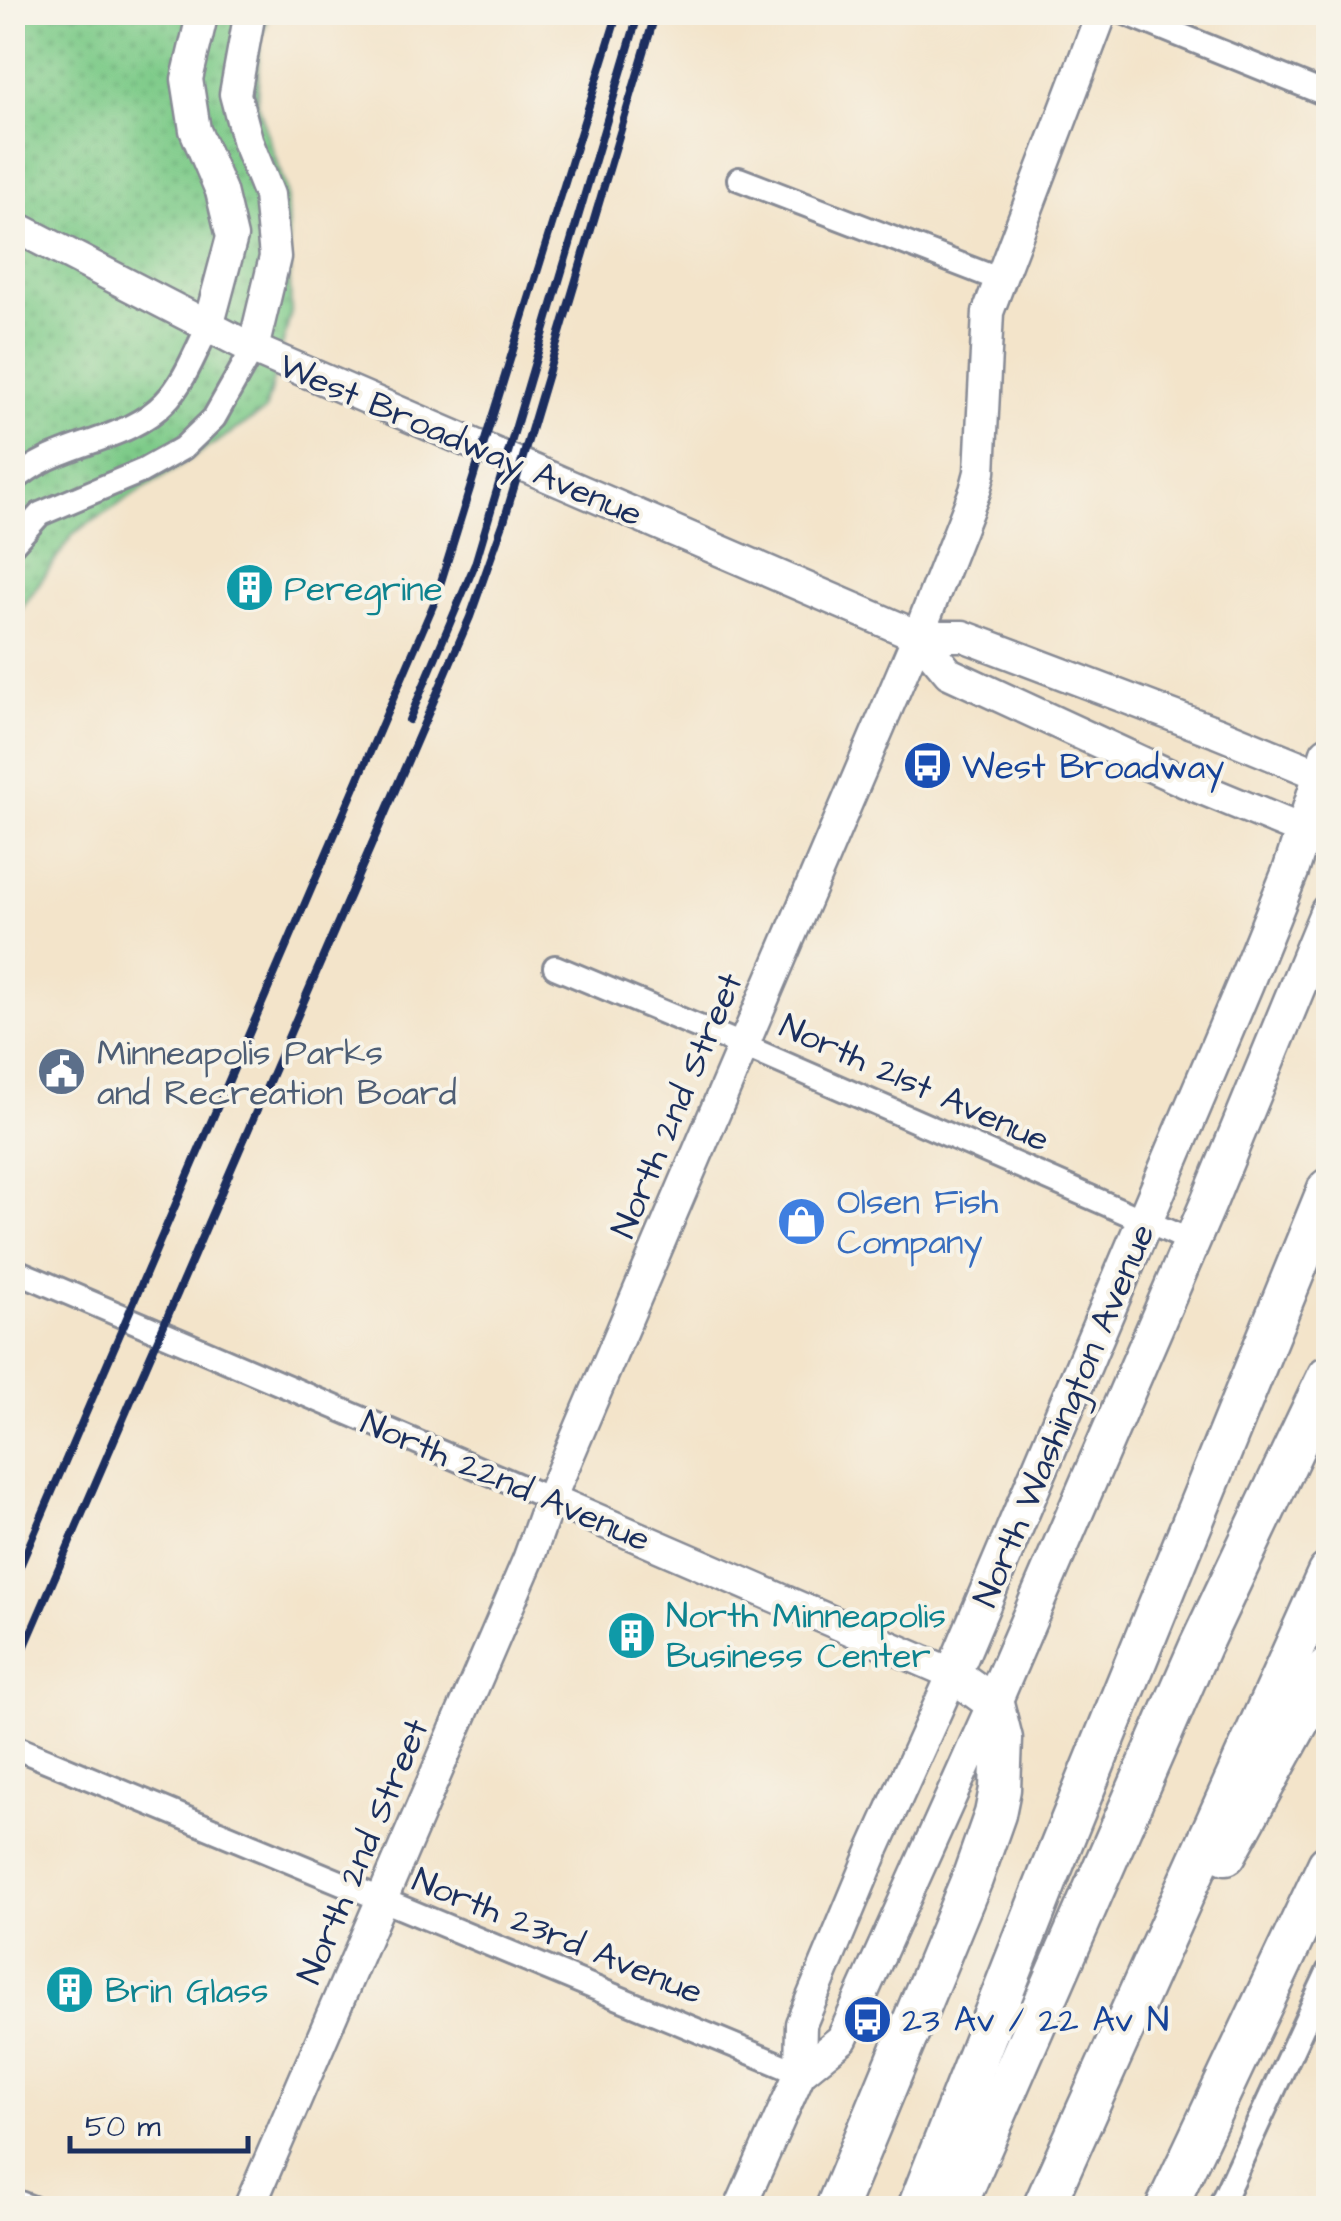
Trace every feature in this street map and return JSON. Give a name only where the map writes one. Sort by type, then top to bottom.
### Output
[{"type":"highway","points":[[918,2208],[1328,1190]]},
{"type":"highway","points":[[955,2208],[1200,1646],[1328,1376]]},
{"type":"highway","points":[[1043,2208],[1328,1573]]},
{"type":"highway","points":[[1096,2089],[1328,1668]]},
{"type":"highway","points":[[836,2208],[990,1830],[1002,1762],[1002,1739],[993,1703]]},
{"type":"highway","points":[[1166,2208],[1328,1865]]},
{"type":"main road","name":"North Washington Avenue","points":[[952,1674],[1146,1222],[1291,870],[1316,836],[1326,769]]},
{"type":"main road","name":"North Washington Avenue","points":[[993,1703],[1328,912]]},
{"type":"main road","name":"North 22nd Avenue","points":[[952,1674],[993,1703]]},
{"type":"street","points":[[12,483],[22,473],[86,443],[129,430],[166,402],[208,327],[232,237],[221,191],[194,130],[187,80],[202,12]]},
{"type":"street","points":[[12,544],[40,514],[142,471],[183,448],[214,418],[253,349],[276,257],[270,195],[248,143],[235,94],[250,12]]},
{"type":"street","name":"North 2nd Street","points":[[249,2208],[528,1560],[550,1498],[918,636],[976,491],[988,312],[1102,12]]},
{"type":"street","points":[[1124,12],[1328,95]]},
{"type":"street","points":[[739,179],[998,278]]},
{"type":"street","name":"West Broadway Avenue","points":[[12,225],[253,349],[918,636],[963,636],[1216,732],[1326,769]]},
{"type":"street","name":"West Broadway Avenue","points":[[918,636],[949,673],[1185,782],[1316,836]]},
{"type":"street","name":"North 21st Avenue","points":[[555,967],[1191,1241]]},
{"type":"street","name":"North 22nd Avenue","points":[[12,1268],[952,1674]]},
{"type":"street","name":"North Washington Avenue","points":[[740,2208],[800,2073],[801,2024],[952,1674]]},
{"type":"street","name":"North Washington Avenue","points":[[800,2073],[842,2039],[993,1703]]},
{"type":"street","name":"North 23rd Avenue","points":[[12,1746],[800,2073]]},
{"type":"street","points":[[1219,2208],[1328,1972]]},
{"type":"street","points":[[12,2200],[33,2208]]},
{"type":"green space","points":[[22,13],[270,13],[260,40],[257,102],[286,190],[291,312],[265,411],[74,533],[13,621],[12,75],[25,45]]},
{"type":"water","points":[[13,12],[22,13],[26,37],[24,54],[13,75]]},
{"type":"railway","points":[[12,1585],[435,601],[618,12]]},
{"type":"railway","points":[[409,720],[475,564],[639,12]]},
{"type":"railway","points":[[12,1676],[470,617],[504,521],[656,12]]},
{"type":"place","name":"Peregrine","points":[[249,588]]},
{"type":"place","name":"West Broadway","points":[[927,766]]},
{"type":"place","name":"Minneapolis Parks and Recreation Board","points":[[62,1072]]},
{"type":"place","name":"Olsen Fish Company","points":[[802,1221]]},
{"type":"place","name":"North Minneapolis Business Center","points":[[631,1635]]},
{"type":"place","name":"Brin Glass","points":[[70,1990]]},
{"type":"place","name":"23 Av / 22 Av N","points":[[867,2019]]}]
